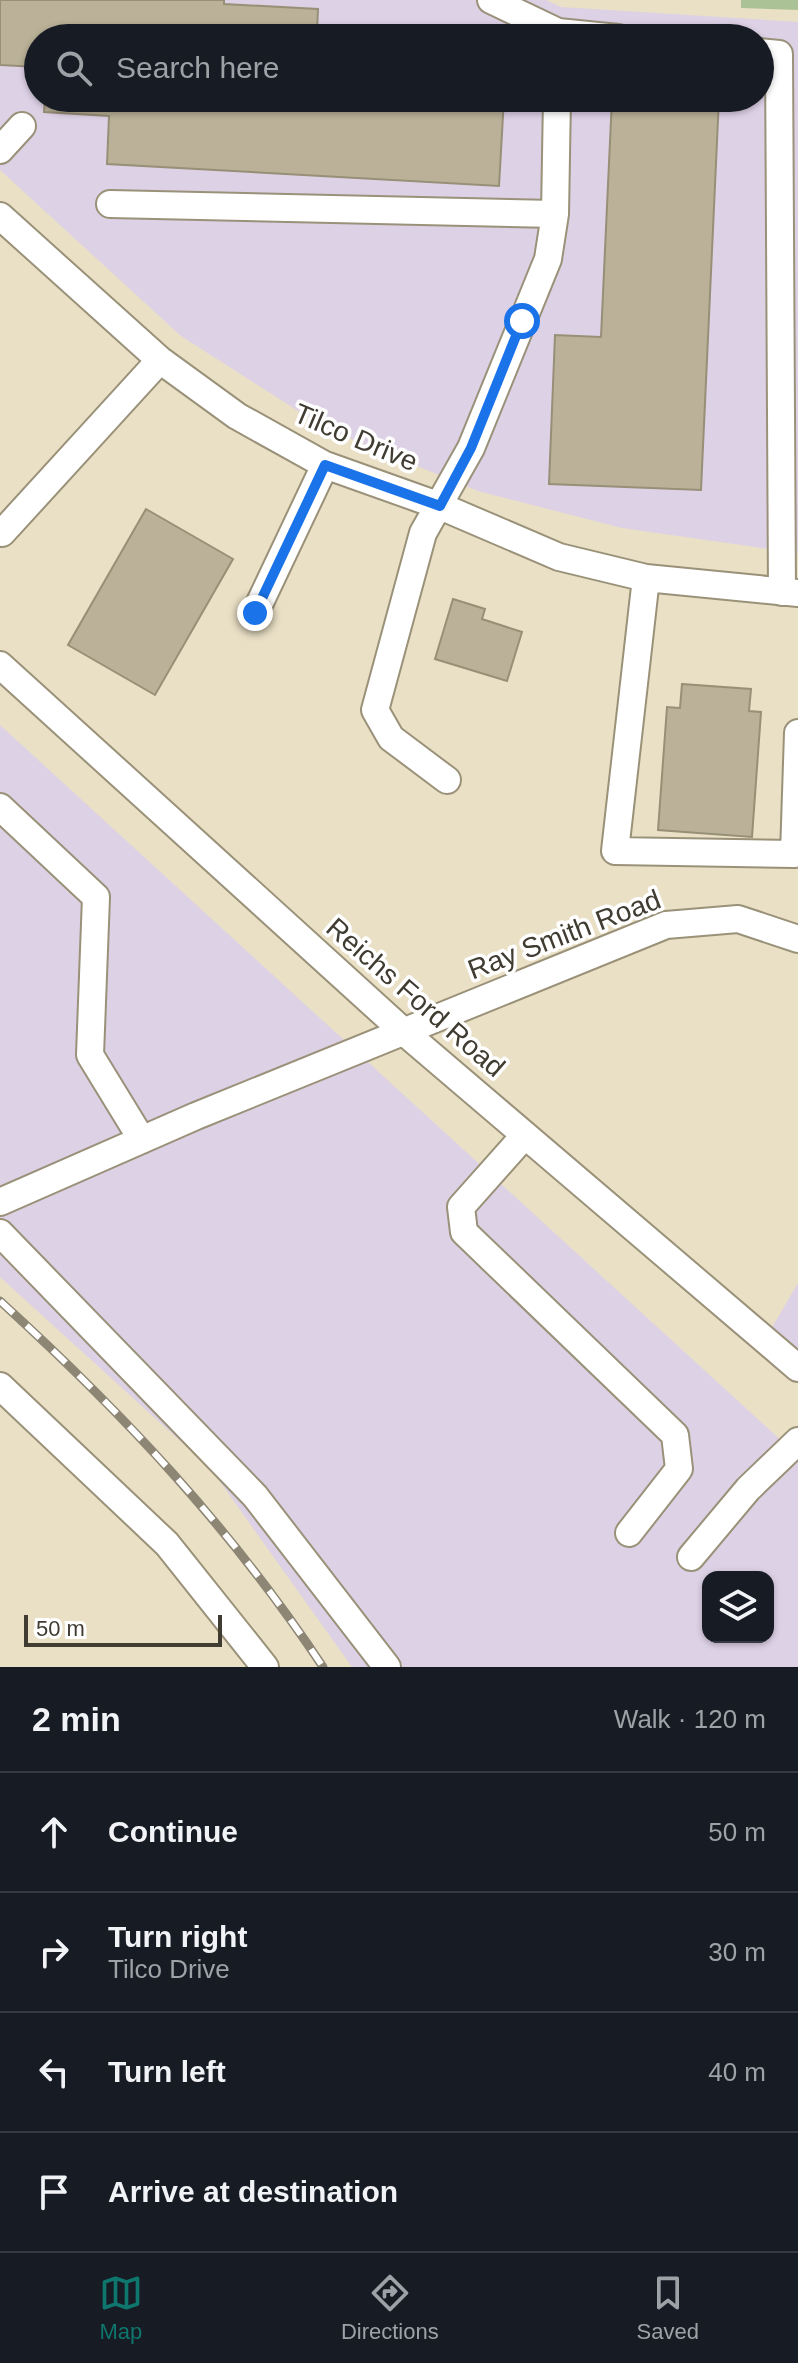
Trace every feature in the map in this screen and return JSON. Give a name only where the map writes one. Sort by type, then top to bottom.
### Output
[{"type":"street","points":[[491,0],[537,24]]},
{"type":"street","points":[[774,53],[779,54],[790,593]]},
{"type":"street","points":[[447,780],[391,738],[375,710],[423,533],[471,448],[548,259],[555,214],[557,112]]},
{"type":"street","points":[[0,150],[22,126]]},
{"type":"street","points":[[110,204],[555,214]]},
{"type":"street","name":"Tilco Drive","points":[[0,216],[160,360],[237,416],[325,465],[440,506],[559,557],[646,578],[790,593]]},
{"type":"street","points":[[2,533],[160,360]]},
{"type":"street","points":[[255,613],[325,465]]},
{"type":"street","points":[[646,578],[615,851],[794,854],[798,733]]},
{"type":"street","name":"Reichs Ford Road","points":[[0,665],[403,1031],[794,1356]]},
{"type":"street","points":[[0,807],[96,897],[90,1055],[142,1140]]},
{"type":"street","name":"Ray Smith Road","points":[[0,1202],[403,1031],[666,925],[738,919],[798,939]]},
{"type":"street","points":[[525,1135],[461,1207],[464,1232],[675,1435],[679,1469],[629,1533]]},
{"type":"street","points":[[0,1233],[255,1496],[387,1667]]},
{"type":"street","points":[[0,1386],[167,1544],[265,1667]]},
{"type":"street","points":[[691,1557],[748,1489],[798,1441]]},
{"type":"shaded area","points":[[0,0],[546,0],[561,7],[798,22],[798,553],[622,528],[478,491],[325,428],[181,336],[0,170]]},
{"type":"shaded area","points":[[0,725],[798,1456],[798,1667],[352,1667],[211,1469],[0,1277]]},
{"type":"shaded area","points":[[798,1283],[798,1357],[770,1331]]},
{"type":"green space","points":[[741,0],[798,0],[798,10],[741,8]]},
{"type":"building","points":[[0,0],[224,0],[224,4],[318,9],[317,24],[24,24],[24,66],[0,65]]},
{"type":"building","points":[[44,112],[503,112],[499,186],[107,164],[109,116]]},
{"type":"building","points":[[611,112],[718,112],[701,490],[549,484],[555,335],[601,337]]},
{"type":"building","points":[[146,509],[233,559],[155,695],[68,645]]},
{"type":"building","points":[[453,599],[485,609],[482,619],[522,632],[507,681],[435,659]]},
{"type":"building","points":[[682,684],[751,689],[749,711],[761,712],[752,837],[658,830],[667,707],[680,708]]},
{"type":"railway","points":[[0,1301],[90,1386],[213,1519],[323,1667]]},
{"type":"route","points":[[255,613],[325,465],[440,506],[471,448],[522,321]]}]
